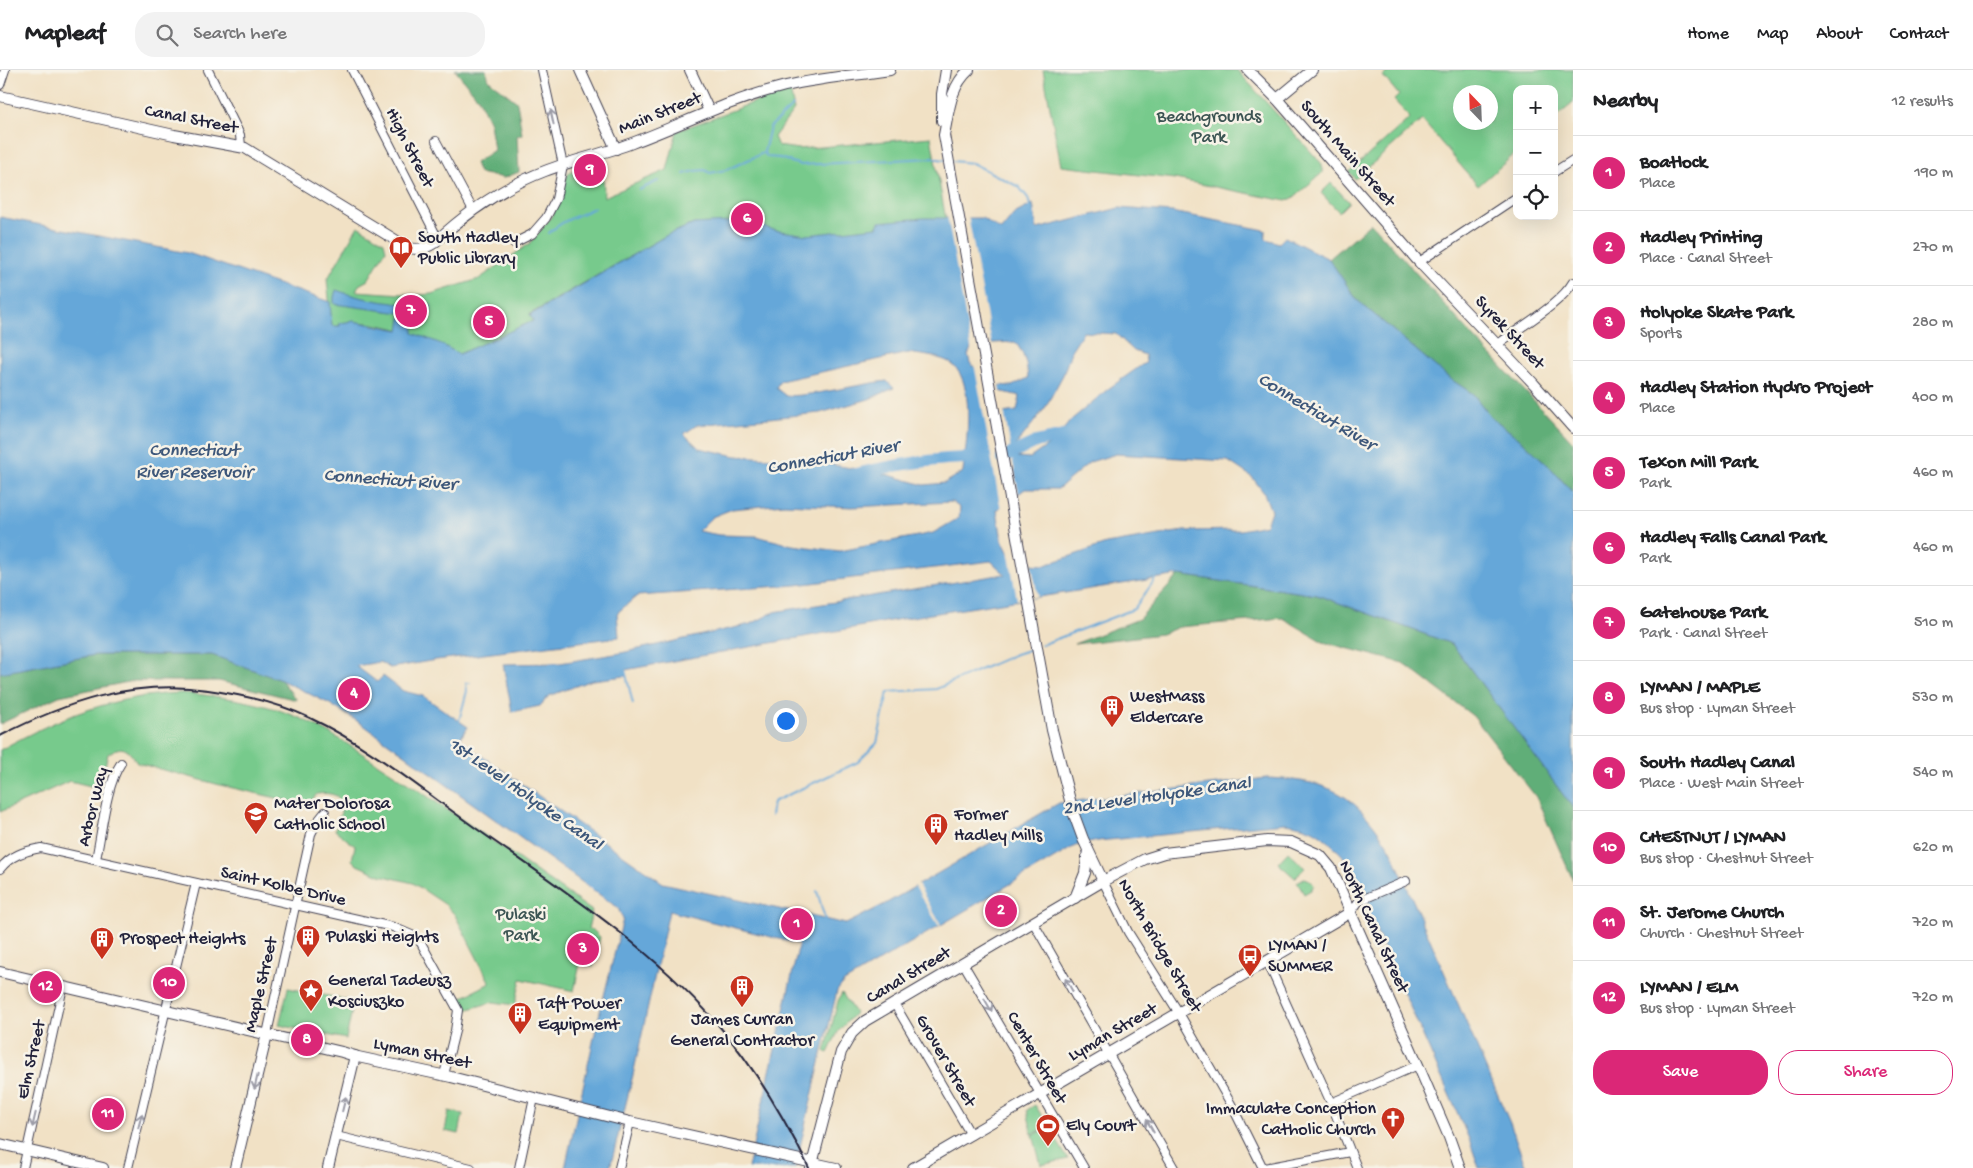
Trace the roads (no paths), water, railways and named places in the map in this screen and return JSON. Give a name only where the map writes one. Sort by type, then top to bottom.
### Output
[{"type":"main road","points":[[580,70],[616,148]]},
{"type":"main road","points":[[690,70],[709,111]]},
{"type":"main road","name":"Main Street","points":[[563,165],[616,148],[709,111],[787,86],[890,70]]},
{"type":"main road","points":[[944,135],[942,101],[946,70]]},
{"type":"main road","points":[[944,135],[952,95],[960,79],[969,70]]},
{"type":"main road","name":"South Main Street","points":[[1248,70],[1278,99],[1420,262]]},
{"type":"main road","points":[[1278,99],[1312,70]]},
{"type":"main road","name":"Canal Street","points":[[0,96],[174,135],[241,147],[407,247],[416,250],[423,249],[473,210],[516,184],[563,165]]},
{"type":"main road","name":"North Bridge Street","points":[[944,135],[1052,730],[1073,812],[1103,881]]},
{"type":"main road","name":"Syrek Street","points":[[1420,262],[1555,406],[1573,428]]},
{"type":"main road","name":"North Canal Street","points":[[1103,881],[1145,859],[1164,853],[1267,841],[1291,842],[1320,855],[1331,868],[1449,1137],[1460,1168]]},
{"type":"main road","points":[[1075,898],[1085,873],[1088,848]]},
{"type":"main road","name":"Canal Street","points":[[811,1166],[842,1052],[847,1041],[858,1027],[894,1003],[1103,881]]},
{"type":"main road","name":"Lyman Street","points":[[913,1168],[1350,912]]},
{"type":"main road","name":"Lyman Street","points":[[0,972],[355,1056],[444,1075],[627,1121],[800,1161],[811,1166],[836,1168]]},
{"type":"main road","name":"Maple Street","points":[[235,1168],[267,1034]]},
{"type":"main road","points":[[328,1168],[355,1056]]},
{"type":"main road","points":[[0,1144],[103,1168]]},
{"type":"street","points":[[0,85],[5,70]]},
{"type":"street","points":[[208,70],[240,135],[241,147]]},
{"type":"street","name":"High Street","points":[[352,70],[438,239]]},
{"type":"street","points":[[514,243],[532,234],[546,218],[556,199],[563,165],[542,70]]},
{"type":"street","points":[[436,141],[473,210]]},
{"type":"street","points":[[1558,169],[1573,160]]},
{"type":"street","points":[[1420,262],[1513,200]]},
{"type":"street","points":[[1497,345],[1550,306],[1573,282]]},
{"type":"street","name":"Arbor Way","points":[[96,859],[111,785],[115,772],[121,763]]},
{"type":"street","name":"Maple Street","points":[[267,1034],[311,834],[325,812]]},
{"type":"street","name":"Saint Kolbe Drive","points":[[0,869],[14,856],[26,850],[42,848],[393,927],[414,936],[421,944],[458,1010],[444,1075]]},
{"type":"street","name":"North Bridge Street","points":[[1103,881],[1128,932],[1179,1013],[1231,1104],[1264,1168]]},
{"type":"street","name":"Lyman Street","points":[[1350,912],[1359,901],[1406,881]]},
{"type":"street","points":[[128,1168],[196,883]]},
{"type":"street","points":[[1033,922],[1174,1168]]},
{"type":"street","points":[[1267,960],[1332,1103],[1357,1168]]},
{"type":"street","name":"Center Street","points":[[963,963],[1084,1168]]},
{"type":"street","name":"Elm Street","points":[[23,1168],[63,988]]},
{"type":"street","name":"Grover Street","points":[[894,1003],[971,1135]]},
{"type":"street","points":[[1332,1103],[1418,1065]]},
{"type":"street","points":[[519,1168],[534,1098]]},
{"type":"street","points":[[619,1168],[627,1121]]},
{"type":"street","points":[[336,1136],[471,1168]]},
{"type":"street","points":[[1264,1168],[1350,1152]]},
{"type":"water","points":[[1033,204],[1037,229],[1119,208],[1172,212],[1265,230],[1266,239],[1279,243],[1285,237],[1329,259],[1357,300],[1449,378],[1473,394],[1490,416],[1522,441],[1550,467],[1573,493],[1573,808],[1452,644],[1317,595],[1179,575],[912,617],[625,670],[626,676],[592,680],[549,696],[540,706],[512,712],[503,664],[560,663],[621,653],[751,624],[774,612],[1005,574],[991,561],[796,585],[637,596],[617,613],[619,637],[436,660],[390,668],[380,662],[356,666],[377,682],[383,676],[403,691],[423,696],[468,727],[459,740],[663,883],[846,924],[885,904],[1059,803],[1267,778],[1326,787],[1353,803],[1366,816],[1391,850],[1510,1123],[1526,1168],[1479,1168],[1469,1139],[1343,856],[1318,833],[1304,827],[1285,823],[1098,841],[1075,846],[844,982],[837,991],[795,1168],[748,1168],[799,944],[669,911],[633,1075],[610,1168],[565,1168],[597,1024],[623,919],[618,908],[362,724],[330,704],[281,680],[212,655],[95,655],[0,673],[0,217],[188,253],[330,302],[332,326],[340,326],[340,323],[353,321],[399,330],[402,314],[334,304],[336,290],[383,302],[431,305],[430,313],[416,314],[413,333],[439,343],[459,354],[533,321],[530,315],[669,234],[694,224],[746,221],[774,230],[807,235],[877,227],[879,222],[923,218],[982,218],[1001,230],[1014,214]],"holes":[[[1083,332],[1116,334],[1134,351],[1145,355],[1146,362],[1108,389],[1071,420],[1054,441],[1030,458],[1017,457],[1016,445],[1045,408],[1063,375],[1072,349]],[[1015,342],[1021,350],[1028,378],[1012,386],[996,385],[970,363],[968,355],[973,344]],[[908,353],[943,359],[957,369],[963,381],[966,395],[968,412],[963,472],[945,483],[924,485],[889,475],[807,460],[736,456],[699,448],[684,434],[697,425],[820,413],[869,399],[894,388],[887,381],[811,394],[786,396],[776,388],[780,381]],[[999,391],[1020,396],[1017,411],[987,415],[983,397]],[[1116,454],[1228,461],[1252,477],[1264,493],[1271,511],[1266,525],[1241,530],[1183,531],[1106,544],[1045,565],[1014,563],[1002,540],[997,510],[1025,489],[1058,489],[1090,462]],[[952,502],[960,508],[959,518],[933,533],[840,551],[792,545],[756,536],[719,535],[698,531],[712,517],[732,509],[784,504],[852,507]]]},
{"type":"waterway","points":[[793,106],[770,127],[764,152],[767,157],[780,158],[800,165],[932,158],[945,160]]},
{"type":"waterway","points":[[684,174],[705,170],[710,173],[726,170],[763,153]]},
{"type":"waterway","points":[[953,161],[972,163],[1019,187],[1028,198],[1030,206]]},
{"type":"waterway","points":[[639,190],[658,181]]},
{"type":"waterway","points":[[549,233],[565,221],[594,208]]},
{"type":"waterway","name":"Connecticut River","points":[[1002,458],[1036,442],[1072,434]]},
{"type":"waterway","name":"Connecticut River","points":[[851,475],[915,462],[980,458]]},
{"type":"waterway","points":[[1041,645],[1134,609],[1156,578]]},
{"type":"waterway","points":[[771,816],[773,802],[858,762],[877,743],[888,692],[936,689],[1016,654],[1035,648]]},
{"type":"waterway","points":[[625,670],[633,704]]},
{"type":"waterway","points":[[459,721],[467,691],[466,683],[470,683]]},
{"type":"waterway","points":[[817,891],[825,919]]},
{"type":"railway","points":[[0,736],[50,713],[100,696],[126,691],[180,687],[247,697],[273,704],[310,718],[332,729],[374,755],[568,893],[630,940],[659,965],[714,1020],[742,1054],[778,1109],[809,1168]]},
{"type":"place","name":"South Hadley Canal","points":[[590,170]]},
{"type":"place","name":"Hadley Falls Canal Park","points":[[747,219]]},
{"type":"place","name":"South Hadley Public Library","points":[[401,269]]},
{"type":"place","name":"Gatehouse Park","points":[[411,311]]},
{"type":"place","name":"Texon Mill Park","points":[[489,322]]},
{"type":"place","name":"Hadley Station Hydro Project","points":[[354,694]]},
{"type":"place","name":"WestMass Eldercare","points":[[1112,728]]},
{"type":"place","name":"Mater Dolorosa Catholic School","points":[[256,835]]},
{"type":"place","name":"Former Hadley Mills","points":[[936,846]]},
{"type":"place","name":"Hadley Printing","points":[[1001,911]]},
{"type":"place","name":"Boatlock","points":[[797,924]]},
{"type":"place","name":"Holyoke Skate Park","points":[[583,949]]},
{"type":"place","name":"Pulaski Heights","points":[[308,958]]},
{"type":"place","name":"Prospect Heights","points":[[102,960]]},
{"type":"place","name":"LYMAN / SUMMER","points":[[1250,977]]},
{"type":"place","name":"CHESTNUT / LYMAN","points":[[169,983]]},
{"type":"place","name":"LYMAN / ELM","points":[[46,987]]},
{"type":"place","name":"James Curran General Contractor","points":[[742,1008]]},
{"type":"place","name":"General Tadeusz Kosciuszko","points":[[311,1012]]},
{"type":"place","name":"Taft Power Equipment","points":[[520,1035]]},
{"type":"place","name":"LYMAN / MAPLE","points":[[307,1040]]},
{"type":"place","name":"St. Jerome Church","points":[[108,1114]]},
{"type":"place","name":"Immaculate Conception Catholic Church","points":[[1393,1140]]},
{"type":"place","name":"Ely Court","points":[[1048,1147]]},
{"type":"park label","name":"Beachgrounds Park","points":[[1209,127]]},
{"type":"park label","name":"Pulaski Park","points":[[521,925]]},
{"type":"water label","name":"Connecticut River Reservoir","points":[[194,462]]},
{"type":"water label","name":"1st Level Holyoke Canal","points":[[525,795]]},
{"type":"water label","name":"2nd Level Holyoke Canal","points":[[1157,797]]}]
